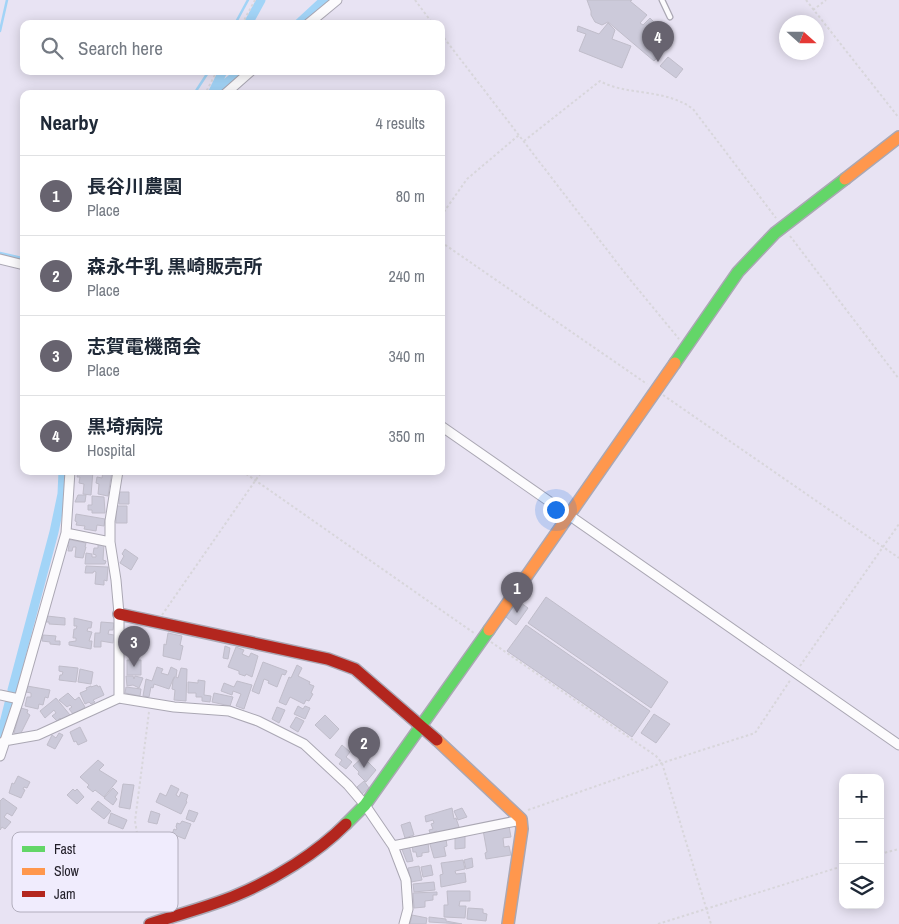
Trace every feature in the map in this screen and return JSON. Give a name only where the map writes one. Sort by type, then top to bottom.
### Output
[{"type":"street","points":[[313,20],[337,0]]},
{"type":"street","points":[[230,90],[246,75]]},
{"type":"street","points":[[150,924],[237,895],[280,874],[336,835],[365,805],[738,272],[775,233],[899,137]]},
{"type":"street","points":[[0,259],[20,264]]},
{"type":"street","points":[[445,429],[899,745]]},
{"type":"street","points":[[0,756],[19,699],[66,533],[70,475]]},
{"type":"street","points":[[117,475],[110,521],[110,542],[119,614],[119,698]]},
{"type":"street","points":[[66,533],[110,542]]},
{"type":"street","points":[[119,614],[156,624],[328,659],[355,669],[422,726],[521,819],[522,829],[508,924]]},
{"type":"street","points":[[0,695],[19,699]]},
{"type":"street","points":[[4,741],[38,735],[119,698],[151,704],[229,711],[258,721],[304,744],[348,785],[365,805],[393,846],[406,880],[408,909],[404,924]]},
{"type":"street","points":[[393,846],[516,821],[516,814]]},
{"type":"lane","points":[[662,0],[670,17]]},
{"type":"path","points":[[244,20],[255,0]]},
{"type":"path","points":[[415,0],[430,20]]},
{"type":"path","points":[[806,0],[899,118]]},
{"type":"path","points":[[813,10],[826,0]]},
{"type":"path","points":[[445,39],[628,277],[685,347]]},
{"type":"path","points":[[208,90],[215,75]]},
{"type":"path","points":[[524,141],[600,81],[606,85],[652,93],[680,101],[694,109],[899,379]]},
{"type":"path","points":[[445,210],[467,179],[519,135]]},
{"type":"path","points":[[445,245],[899,558]]},
{"type":"path","points":[[248,475],[656,756],[662,763],[711,924]]},
{"type":"path","points":[[156,624],[259,475]]},
{"type":"path","points":[[516,814],[755,733],[899,524]]},
{"type":"path","points":[[137,832],[135,821],[151,704]]},
{"type":"path","points":[[884,853],[899,849]]},
{"type":"path","points":[[658,924],[839,867]]},
{"type":"path","points":[[161,912],[163,920]]},
{"type":"building","points":[[587,0],[632,0],[630,1],[647,15],[640,23],[643,25],[650,18],[658,26],[651,33],[667,47],[654,61],[608,22],[602,25],[595,22]]},
{"type":"building","points":[[608,23],[615,30],[612,39],[631,46],[622,68],[579,51],[586,34],[577,31],[578,26],[599,34]]},
{"type":"building","points":[[668,57],[683,69],[676,78],[660,66]]},
{"type":"building","points":[[77,475],[93,475],[91,495],[83,494],[84,484],[79,483],[80,477],[77,477]]},
{"type":"building","points":[[102,475],[111,475],[108,496],[98,494],[99,484],[96,483],[97,477],[102,478]]},
{"type":"building","points":[[119,492],[129,492],[129,504],[119,504]]},
{"type":"building","points":[[78,495],[86,495],[85,502],[75,502]]},
{"type":"building","points":[[92,496],[104,497],[105,513],[92,513],[92,510],[88,510],[88,505],[92,505]]},
{"type":"building","points":[[116,506],[127,506],[127,523],[116,523]]},
{"type":"building","points":[[76,514],[105,519],[104,526],[97,525],[96,531],[84,529],[85,526],[76,525]]},
{"type":"building","points":[[67,539],[86,543],[83,558],[75,557],[76,547],[73,547],[72,551],[68,551]]},
{"type":"building","points":[[98,543],[104,543],[103,560],[106,561],[105,564],[85,564],[86,553],[96,557],[93,554],[94,548],[98,548]]},
{"type":"building","points":[[125,549],[138,558],[131,570],[120,563]]},
{"type":"building","points":[[86,566],[108,567],[107,581],[104,580],[104,585],[95,584],[96,572],[85,573]]},
{"type":"building","points":[[546,597],[668,682],[651,708],[528,623]]},
{"type":"building","points":[[517,600],[528,608],[516,625],[506,617]]},
{"type":"building","points":[[47,616],[65,618],[65,625],[49,624],[49,622],[46,622]]},
{"type":"building","points":[[74,618],[92,622],[91,628],[88,628],[87,631],[92,632],[89,641],[92,641],[91,649],[69,645],[69,642],[76,641],[76,638],[73,638],[74,629],[77,626],[74,626]]},
{"type":"building","points":[[101,622],[114,623],[113,630],[109,630],[108,634],[114,635],[113,643],[101,641],[101,647],[94,647],[95,633],[100,633]]},
{"type":"building","points":[[526,625],[650,711],[632,737],[507,651]]},
{"type":"building","points":[[168,633],[182,636],[180,645],[183,646],[180,660],[163,656],[164,644],[166,645]]},
{"type":"building","points":[[43,635],[56,636],[55,641],[60,641],[60,645],[42,641]]},
{"type":"building","points":[[225,646],[230,648],[228,659],[223,658]]},
{"type":"building","points":[[236,647],[244,650],[242,654],[249,657],[251,653],[258,656],[252,677],[246,674],[245,676],[239,674],[239,671],[228,667]]},
{"type":"building","points":[[127,660],[141,660],[141,675],[127,675]]},
{"type":"building","points":[[263,662],[287,671],[285,675],[282,674],[277,687],[264,679],[259,694],[252,691]]},
{"type":"building","points":[[297,665],[302,668],[298,676],[314,686],[311,693],[313,694],[309,701],[306,700],[304,704],[290,697],[286,705],[279,702],[289,677],[291,678]]},
{"type":"building","points":[[59,666],[78,668],[76,682],[59,680],[63,672],[59,671]]},
{"type":"building","points":[[157,667],[163,669],[161,673],[168,675],[171,667],[177,670],[176,677],[178,678],[181,668],[187,669],[186,701],[174,700],[175,690],[172,689],[175,677],[174,677],[169,689],[154,684],[153,688],[151,687],[149,697],[143,696],[146,679],[152,681]]},
{"type":"building","points":[[80,669],[93,672],[91,684],[78,682]]},
{"type":"building","points":[[126,676],[133,676],[134,679],[135,676],[143,678],[139,688],[133,685],[127,686]]},
{"type":"building","points":[[198,680],[205,681],[204,695],[211,696],[210,702],[202,701],[202,697],[196,697],[196,693],[188,693],[188,682],[198,683]]},
{"type":"building","points":[[237,681],[252,685],[244,709],[236,706],[241,694],[233,691],[232,695],[221,691],[224,683],[234,687]]},
{"type":"building","points":[[97,685],[98,687],[100,686],[104,695],[93,700],[95,702],[91,704],[89,702],[85,704],[80,693],[87,690],[86,688]]},
{"type":"building","points":[[27,686],[50,690],[48,698],[45,697],[43,705],[39,704],[38,709],[25,706],[27,697],[31,697],[31,693],[26,692]]},
{"type":"building","points":[[126,687],[141,689],[140,696],[125,693]]},
{"type":"building","points":[[68,693],[75,700],[79,697],[85,707],[76,714],[75,712],[73,714],[69,709],[72,707],[70,705],[67,707],[59,700]]},
{"type":"building","points":[[214,693],[233,697],[230,706],[212,702]]},
{"type":"building","points":[[56,698],[70,715],[63,721],[60,718],[57,721],[52,716],[56,713],[54,710],[45,718],[40,711]]},
{"type":"building","points":[[298,706],[303,709],[305,706],[310,708],[305,719],[294,714]]},
{"type":"building","points":[[277,707],[285,710],[279,723],[272,719]]},
{"type":"building","points":[[21,708],[28,710],[27,713],[30,715],[20,735],[14,733]]},
{"type":"building","points":[[654,714],[670,724],[656,743],[641,733]]},
{"type":"building","points":[[325,715],[339,729],[330,739],[315,725]]},
{"type":"building","points":[[296,717],[304,721],[298,732],[290,727]]},
{"type":"building","points":[[80,727],[87,741],[78,745],[76,741],[74,742],[70,732]]},
{"type":"building","points":[[59,733],[63,735],[55,749],[47,745],[52,735],[56,738]]},
{"type":"building","points":[[342,745],[350,752],[346,757],[352,762],[346,769],[339,764],[342,760],[335,755]]},
{"type":"building","points":[[363,757],[376,770],[366,782],[353,766]]},
{"type":"building","points":[[98,760],[104,765],[99,770],[117,781],[104,797],[87,787],[89,785],[80,777]]},
{"type":"building","points":[[18,776],[30,782],[27,788],[24,787],[23,789],[25,790],[21,798],[9,793],[12,783],[14,784]]},
{"type":"building","points":[[364,781],[369,788],[362,794],[357,787]]},
{"type":"building","points":[[123,784],[134,785],[130,809],[119,807]]},
{"type":"building","points":[[171,785],[179,789],[176,795],[179,797],[181,792],[188,795],[181,814],[156,802],[160,793],[166,796]]},
{"type":"building","points":[[113,788],[118,793],[113,805],[104,798]]},
{"type":"building","points":[[73,789],[75,791],[77,789],[84,797],[77,804],[67,795]]},
{"type":"building","points":[[3,798],[17,808],[12,816],[7,813],[4,817],[11,822],[5,829],[2,827],[0,830],[0,801]]},
{"type":"building","points":[[98,801],[111,811],[104,819],[91,809]]},
{"type":"building","points":[[452,808],[454,819],[456,818],[459,827],[437,834],[437,831],[430,833],[429,830],[433,829],[431,824],[434,823],[433,820],[426,822],[425,816]]},
{"type":"building","points":[[462,808],[467,817],[458,820],[454,811]]},
{"type":"building","points":[[189,810],[198,813],[194,822],[186,819]]},
{"type":"building","points":[[151,811],[160,814],[157,824],[148,822]]},
{"type":"building","points":[[111,813],[127,820],[123,829],[108,823]]},
{"type":"building","points":[[182,821],[191,824],[185,839],[178,836],[178,832],[173,832],[177,828],[177,823],[180,824]]},
{"type":"building","points":[[410,822],[414,835],[405,838],[401,825]]},
{"type":"building","points":[[509,826],[511,837],[503,838],[504,847],[509,846],[511,855],[486,859],[485,853],[487,852],[483,830]]},
{"type":"building","points":[[455,836],[465,836],[465,848],[455,849]]},
{"type":"building","points":[[446,839],[447,846],[444,847],[446,856],[434,858],[429,841]]},
{"type":"building","points":[[428,842],[429,852],[422,853],[422,856],[417,857],[416,852],[413,852],[412,844]]},
{"type":"building","points":[[409,845],[413,861],[407,862],[401,847]]},
{"type":"building","points":[[472,858],[473,867],[466,869],[464,860]]},
{"type":"building","points":[[463,860],[465,869],[455,871],[456,874],[465,873],[466,882],[441,887],[440,875],[443,874],[441,863]]},
{"type":"building","points":[[431,865],[433,875],[423,877],[421,867]]},
{"type":"building","points":[[419,866],[422,880],[411,882],[408,868]]},
{"type":"building","points":[[434,882],[435,890],[414,892],[413,884]]},
{"type":"building","points":[[447,891],[470,891],[470,901],[460,901],[459,906],[466,906],[465,918],[444,917],[444,905],[448,905]]},
{"type":"building","points":[[437,892],[437,895],[433,895],[433,900],[425,901],[425,907],[414,908],[413,893]]},
{"type":"building","points":[[468,908],[483,909],[483,913],[487,914],[486,921],[467,919]]},
{"type":"building","points":[[412,915],[427,918],[426,924],[410,924]]},
{"type":"building","points":[[429,917],[446,919],[446,921],[462,924],[429,922]]},
{"type":"waterway","points":[[0,31],[7,0]]},
{"type":"waterway","points":[[237,20],[248,0]]},
{"type":"waterway","points":[[250,20],[261,0]]},
{"type":"waterway","points":[[302,20],[324,0]]},
{"type":"waterway","points":[[197,90],[206,75]]},
{"type":"waterway","points":[[214,90],[221,75]]},
{"type":"waterway","points":[[218,90],[236,75]]},
{"type":"waterway","points":[[0,253],[20,258]]},
{"type":"waterway","points":[[12,690],[54,532],[62,494],[63,475]]},
{"type":"waterway","points":[[0,739],[9,703]]},
{"type":"traffic: fast","points":[[675,363],[738,272],[775,233],[845,179]]},
{"type":"traffic: fast","points":[[346,824],[365,805],[489,630]]},
{"type":"traffic: slow","points":[[845,179],[899,137]]},
{"type":"traffic: slow","points":[[489,630],[675,363]]},
{"type":"traffic: slow","points":[[437,740],[521,819],[522,829],[508,924]]},
{"type":"traffic: jam","points":[[119,614],[328,659],[355,669],[437,740]]},
{"type":"traffic: jam","points":[[150,924],[205,907],[251,889],[309,855],[346,824]]},
{"type":"place","name":"黒埼病院","points":[[658,62]]},
{"type":"place","name":"長谷川農園","points":[[517,613]]},
{"type":"place","name":"志賀電機商会","points":[[134,667]]},
{"type":"place","name":"森永牛乳 黒崎販売所","points":[[364,768]]}]
